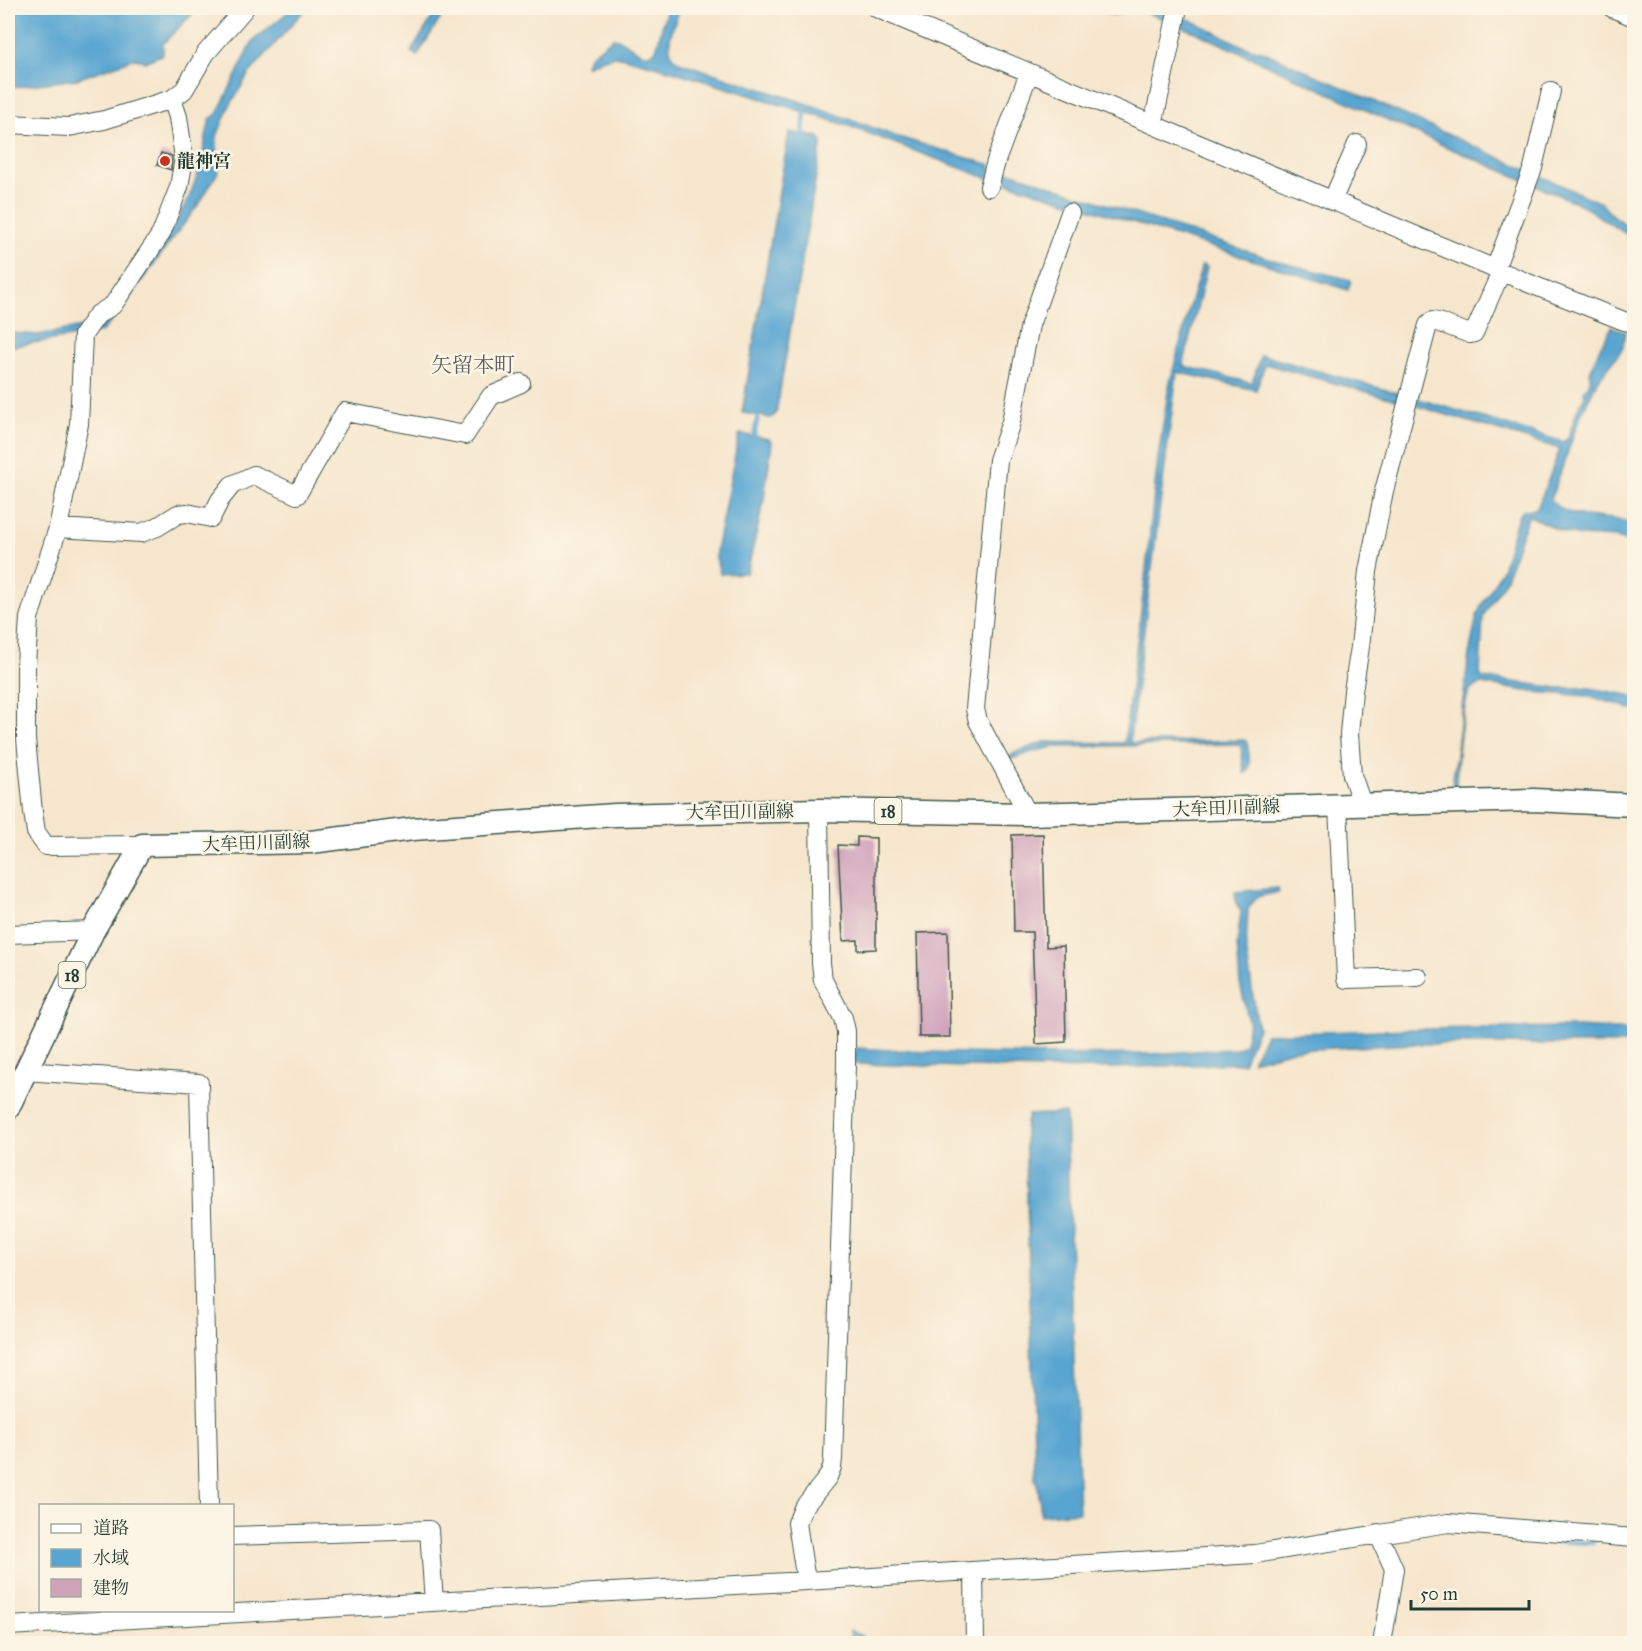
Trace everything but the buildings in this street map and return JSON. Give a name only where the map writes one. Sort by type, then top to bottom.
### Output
[{"type":"main road","name":"大牟田川副線","points":[[142,846],[311,842],[413,829],[615,815],[819,810],[1028,814],[1534,800],[1634,805]]},
{"type":"main road","name":"18","points":[[8,1108],[93,931],[142,846]]},
{"type":"street","points":[[8,124],[69,127],[104,120],[172,99],[184,90],[206,53],[245,8]]},
{"type":"street","points":[[876,8],[1498,270],[1624,321],[1635,323]]},
{"type":"street","points":[[1153,125],[1178,8]]},
{"type":"street","points":[[1612,8],[1635,17]]},
{"type":"street","points":[[990,182],[996,158],[1029,73]]},
{"type":"street","points":[[1362,804],[1352,775],[1349,734],[1353,690],[1368,571],[1383,491],[1407,397],[1428,325],[1432,321],[1470,334],[1474,333],[1530,176],[1551,91]]},
{"type":"street","points":[[142,846],[46,846],[36,832],[26,739],[26,664],[29,618],[58,528],[79,424],[83,335],[97,315],[113,305],[161,234],[179,187],[184,158],[178,117],[172,99]]},
{"type":"street","points":[[1332,201],[1357,144]]},
{"type":"street","points":[[1028,814],[978,721],[975,709],[998,460],[1011,422],[1030,326],[1070,213]]},
{"type":"street","points":[[58,528],[141,533],[157,527],[178,514],[187,513],[211,518],[220,500],[232,485],[254,475],[297,495],[345,412],[465,435],[491,396],[521,383]]},
{"type":"street","points":[[1634,805],[1635,797]]},
{"type":"street","points":[[1338,805],[1346,979],[1418,976]]},
{"type":"street","points":[[806,1581],[797,1523],[803,1508],[828,1478],[832,1467],[846,1066],[846,1031],[843,1018],[823,980],[821,963],[819,810]]},
{"type":"street","points":[[8,934],[93,931]]},
{"type":"street","points":[[24,1071],[199,1083],[208,1504]]},
{"type":"street","points":[[8,1626],[1254,1554],[1448,1523],[1635,1538]]},
{"type":"street","points":[[234,1536],[429,1530],[434,1602]]},
{"type":"street","points":[[1378,1533],[1394,1569],[1382,1644]]},
{"type":"street","points":[[974,1570],[975,1644]]},
{"type":"water","points":[[8,8],[198,8],[163,44],[163,54],[145,62],[136,58],[77,79],[8,88]]},
{"type":"water","points":[[293,8],[306,8],[248,75],[229,107],[217,136],[218,172],[201,201],[110,323],[101,332],[8,347],[8,336],[12,333],[38,335],[105,323],[160,247],[188,199],[199,170],[210,119],[217,114],[253,41]]},
{"type":"water","points":[[438,8],[447,8],[417,56],[411,52]]},
{"type":"water","points":[[667,8],[680,8],[670,36],[670,51],[679,62],[814,106],[895,136],[991,165],[989,179],[846,125],[659,67],[616,56],[587,66],[590,56],[613,38],[625,42],[640,53],[651,54],[656,50]]},
{"type":"water","points":[[1096,8],[1126,8],[1119,13],[1108,14]]},
{"type":"water","points":[[1148,8],[1168,8],[1245,47],[1264,52],[1601,203],[1616,218],[1634,228],[1634,239],[1582,205],[1146,12]]},
{"type":"water","points":[[789,132],[819,137],[822,142],[776,414],[771,418],[742,413]]},
{"type":"water","points":[[1007,171],[1280,262],[1351,280],[1348,290],[1005,182]]},
{"type":"water","points":[[1202,265],[1207,267],[1183,366],[1252,383],[1261,355],[1564,442],[1568,438],[1578,408],[1585,396],[1584,392],[1590,382],[1590,373],[1600,347],[1612,327],[1625,331],[1623,348],[1597,382],[1580,417],[1551,499],[1557,506],[1577,515],[1634,523],[1634,544],[1616,538],[1581,536],[1562,532],[1530,516],[1505,581],[1483,616],[1480,673],[1482,678],[1560,688],[1589,688],[1633,696],[1634,710],[1586,696],[1533,692],[1481,684],[1469,690],[1463,714],[1456,787],[1452,787],[1469,654],[1477,616],[1502,570],[1518,516],[1524,510],[1536,509],[1560,449],[1407,403],[1265,364],[1256,390],[1177,372],[1130,739],[1131,743],[1244,740],[1247,742],[1249,758],[1247,772],[1244,773],[1241,744],[1053,747],[1009,760],[1007,758],[1016,752],[1045,742],[1124,743],[1158,458],[1169,386]]},
{"type":"water","points":[[741,434],[769,439],[772,443],[763,505],[747,573],[720,574],[716,551]]},
{"type":"water","points":[[1278,888],[1279,892],[1257,897],[1248,909],[1246,948],[1258,1028],[1243,1063],[1043,1069],[854,1064],[855,1048],[1072,1055],[1236,1049],[1245,1044],[1249,1022],[1240,984],[1237,945],[1241,912],[1236,903],[1235,892]]},
{"type":"water","points":[[1577,1027],[1634,1030],[1634,1044],[1416,1044],[1293,1050],[1252,1061],[1266,1034]]},
{"type":"water","points":[[1066,1113],[1079,1512],[1041,1515],[1035,1478],[1025,1128],[1028,1115]]},
{"type":"water","points":[[850,1631],[862,1636],[864,1643],[850,1643]]},
{"type":"waterway","points":[[803,134],[805,111]]},
{"type":"waterway","points":[[754,436],[758,416]]},
{"type":"waterway","points":[[1540,1541],[1593,1543]]},
{"type":"place","name":"龍神宮","points":[[165,161]]},
{"type":"district","name":"矢留本町","points":[[473,365]]}]
